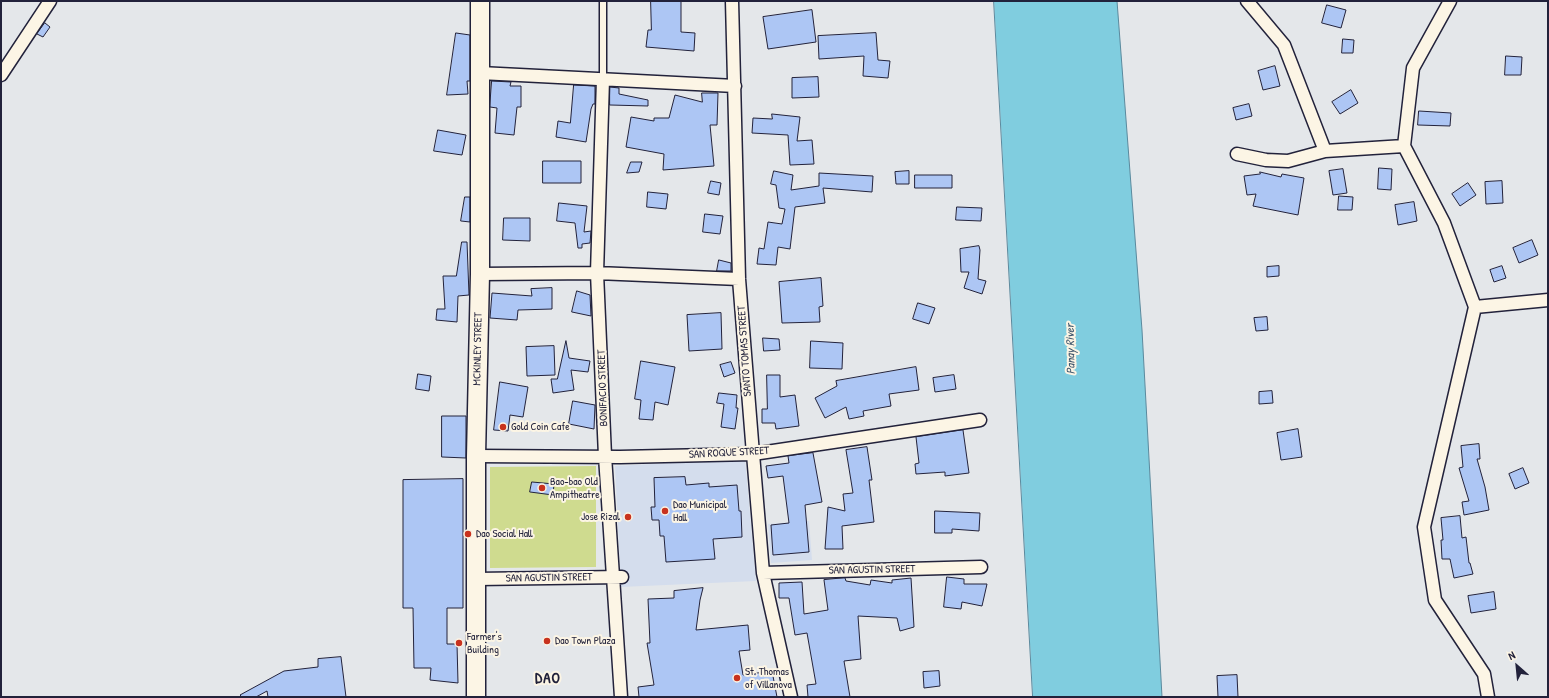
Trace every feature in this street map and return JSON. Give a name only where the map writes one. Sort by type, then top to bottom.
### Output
[{"type":"street","points":[[1,75],[50,1]]},
{"type":"street","name":"MCKINLEY STREET","points":[[476,697],[476,456],[480,274],[480,1]]},
{"type":"street","name":"SANTO TOMAS STREET","points":[[732,1],[739,278],[753,454],[763,573],[790,697]]},
{"type":"street","points":[[1247,1],[1284,45],[1325,151]]},
{"type":"street","points":[[1450,1],[1413,68],[1404,146],[1444,223],[1475,307],[1424,527],[1435,600],[1484,674],[1488,697]]},
{"type":"street","points":[[480,73],[735,86]]},
{"type":"street","name":"BONIFACIO STREET","points":[[603,79],[597,273],[605,456],[617,577],[621,697]]},
{"type":"street","points":[[1237,154],[1266,160],[1288,161],[1325,151],[1404,146]]},
{"type":"street","points":[[480,274],[597,273],[739,278]]},
{"type":"street","points":[[1475,307],[1548,300]]},
{"type":"street","name":"SAN ROQUE STREET","points":[[476,456],[753,454],[980,420]]},
{"type":"street","name":"SAN AGUSTIN STREET","points":[[763,573],[981,567]]},
{"type":"street","name":"SAN AGUSTIN STREET","points":[[476,579],[617,577]]},
{"type":"lane","points":[[603,1],[603,79]]},
{"type":"shaded area","points":[[745,459],[756,581],[621,587],[615,466]]},
{"type":"shaded area","points":[[809,521],[812,560],[771,563],[768,524]]},
{"type":"green space","points":[[596,466],[596,567],[490,568],[490,467]]},
{"type":"water","name":"Panay River","points":[[994,1],[1117,1],[1142,330],[1162,697],[1033,697]]},
{"type":"building","points":[[651,1],[681,1],[681,32],[695,33],[694,51],[646,47],[648,30],[651,30]]},
{"type":"building","points":[[1327,5],[1346,10],[1341,28],[1322,23]]},
{"type":"building","points":[[812,10],[816,42],[768,49],[763,17]]},
{"type":"building","points":[[45,23],[50,27],[43,37],[37,34]]},
{"type":"building","points":[[456,33],[470,35],[470,81],[467,81],[468,94],[447,95]]},
{"type":"building","points":[[876,33],[878,60],[890,61],[888,78],[863,76],[864,56],[819,59],[818,36]]},
{"type":"building","points":[[1343,39],[1354,40],[1353,53],[1342,53]]},
{"type":"building","points":[[1506,56],[1522,57],[1521,75],[1505,75]]},
{"type":"building","points":[[1275,66],[1280,86],[1263,90],[1258,71]]},
{"type":"building","points":[[818,77],[819,97],[792,98],[792,78]]},
{"type":"building","points":[[492,81],[511,82],[510,86],[521,86],[521,107],[517,107],[514,135],[495,133],[497,108],[490,107]]},
{"type":"building","points":[[574,85],[595,86],[595,104],[593,104],[591,109],[586,142],[556,137],[558,121],[570,123]]},
{"type":"building","points":[[610,87],[619,88],[619,94],[648,100],[648,106],[610,105]]},
{"type":"building","points":[[1351,90],[1358,103],[1340,114],[1332,102]]},
{"type":"building","points":[[702,93],[718,93],[717,125],[710,125],[714,166],[663,170],[664,154],[626,147],[631,117],[654,121],[654,118],[669,118],[675,95],[702,102]]},
{"type":"building","points":[[1249,104],[1252,116],[1236,120],[1233,108]]},
{"type":"building","points":[[1419,111],[1451,113],[1450,126],[1418,125]]},
{"type":"building","points":[[772,114],[800,117],[797,141],[812,140],[814,164],[790,165],[788,135],[752,133],[753,118],[772,119]]},
{"type":"building","points":[[438,130],[466,135],[462,155],[434,151]]},
{"type":"building","points":[[543,161],[581,161],[581,183],[543,183]]},
{"type":"building","points":[[631,162],[642,162],[639,172],[627,173]]},
{"type":"building","points":[[1379,168],[1392,169],[1391,190],[1378,189]]},
{"type":"building","points":[[1343,169],[1347,193],[1333,195],[1329,171]]},
{"type":"building","points":[[774,171],[793,175],[791,190],[819,186],[819,173],[873,176],[872,192],[823,188],[825,203],[795,207],[790,249],[778,247],[776,265],[757,264],[759,248],[764,249],[768,222],[782,224],[785,209],[779,208],[776,185],[771,184]]},
{"type":"building","points":[[909,171],[909,184],[896,184],[895,172]]},
{"type":"building","points":[[1260,172],[1281,177],[1282,174],[1304,178],[1298,215],[1253,206],[1256,194],[1247,195],[1244,176],[1260,174]]},
{"type":"building","points":[[915,175],[952,175],[952,188],[915,188]]},
{"type":"building","points":[[711,181],[721,183],[719,195],[708,193]]},
{"type":"building","points":[[1502,181],[1503,203],[1486,204],[1485,182]]},
{"type":"building","points":[[1468,183],[1476,195],[1460,206],[1452,194]]},
{"type":"building","points":[[648,192],[668,194],[666,209],[647,207]]},
{"type":"building","points":[[1339,196],[1353,197],[1352,210],[1338,210]]},
{"type":"building","points":[[465,197],[470,197],[470,222],[461,221]]},
{"type":"building","points":[[1414,202],[1417,221],[1398,225],[1395,205]]},
{"type":"building","points":[[559,203],[587,206],[584,232],[591,231],[590,243],[582,244],[582,248],[578,248],[575,223],[557,221]]},
{"type":"building","points":[[957,207],[982,208],[981,221],[956,220]]},
{"type":"building","points":[[705,214],[723,216],[720,234],[703,232]]},
{"type":"building","points":[[504,218],[530,218],[530,241],[503,240]]},
{"type":"building","points":[[1532,240],[1538,255],[1519,263],[1513,248]]},
{"type":"building","points":[[462,242],[467,242],[469,295],[458,296],[457,322],[436,320],[437,309],[445,309],[443,276],[456,276]]},
{"type":"building","points":[[979,246],[978,279],[986,281],[982,294],[964,288],[969,272],[961,272],[960,249]]},
{"type":"building","points":[[719,260],[731,263],[731,271],[717,271]]},
{"type":"building","points":[[1279,266],[1279,276],[1267,277],[1267,267]]},
{"type":"building","points":[[1502,266],[1506,278],[1494,282],[1490,270]]},
{"type":"building","points":[[821,278],[823,306],[819,307],[820,322],[782,323],[779,282]]},
{"type":"building","points":[[552,288],[552,309],[518,310],[517,320],[490,318],[492,293],[532,296],[531,289]]},
{"type":"building","points":[[577,291],[590,295],[591,316],[572,312]]},
{"type":"building","points":[[918,303],[935,308],[929,324],[913,319]]},
{"type":"building","points":[[721,313],[722,349],[689,351],[687,315]]},
{"type":"building","points":[[1267,317],[1268,330],[1256,331],[1254,318]]},
{"type":"building","points":[[763,338],[779,339],[780,350],[764,351]]},
{"type":"building","points":[[566,341],[569,358],[590,361],[588,372],[571,370],[574,390],[553,393],[551,379],[557,379]]},
{"type":"building","points":[[811,341],[843,343],[842,369],[810,368]]},
{"type":"building","points":[[554,346],[555,375],[527,376],[526,347]]},
{"type":"building","points":[[641,361],[675,367],[668,405],[655,402],[653,420],[639,419],[641,400],[635,399]]},
{"type":"building","points":[[731,362],[735,373],[724,377],[720,365]]},
{"type":"building","points":[[916,367],[919,390],[889,394],[891,406],[863,411],[864,416],[849,419],[846,407],[825,418],[815,398],[837,386],[836,381]]},
{"type":"building","points":[[418,374],[431,376],[429,391],[416,389]]},
{"type":"building","points":[[767,375],[780,375],[780,397],[795,395],[799,426],[776,429],[775,423],[762,423],[762,409],[767,409]]},
{"type":"building","points":[[954,375],[956,389],[935,392],[933,378]]},
{"type":"building","points":[[500,382],[528,387],[523,417],[510,415],[508,431],[494,430]]},
{"type":"building","points":[[1272,391],[1273,403],[1259,404],[1259,392]]},
{"type":"building","points":[[719,393],[737,395],[736,408],[738,408],[735,429],[721,427],[724,404],[717,403]]},
{"type":"building","points":[[573,401],[595,405],[594,429],[569,424]]},
{"type":"building","points":[[442,416],[466,416],[466,458],[442,457]]},
{"type":"building","points":[[1298,429],[1302,457],[1281,460],[1277,433]]},
{"type":"building","points":[[963,430],[969,473],[945,476],[945,472],[916,474],[915,464],[919,463],[916,437]]},
{"type":"building","points":[[1479,444],[1480,459],[1477,459],[1485,487],[1489,510],[1464,515],[1462,502],[1469,501],[1459,468],[1463,467],[1461,446]]},
{"type":"building","points":[[867,447],[872,480],[869,480],[874,522],[842,526],[843,549],[825,549],[828,507],[845,511],[843,494],[853,493],[846,450]]},
{"type":"building","points":[[813,453],[822,502],[805,505],[809,552],[773,555],[771,525],[789,523],[783,476],[768,478],[766,466],[789,463],[788,456]]},
{"type":"building","points":[[1523,468],[1529,483],[1515,489],[1509,474]]},
{"type":"building","points":[[685,477],[686,485],[709,483],[709,487],[737,485],[739,511],[741,511],[742,537],[713,539],[715,559],[666,562],[664,536],[660,536],[659,520],[652,520],[651,507],[655,507],[654,478]]},
{"type":"building","name":"Dao Social Hall","points":[[463,479],[463,608],[447,608],[447,644],[457,644],[458,683],[430,680],[431,668],[414,668],[413,608],[403,608],[403,480]]},
{"type":"building","name":"Bao-bao Old Ampitheatre","points":[[532,482],[554,484],[553,495],[530,492]]},
{"type":"building","points":[[935,511],[980,513],[979,531],[952,529],[952,533],[935,533]]},
{"type":"building","points":[[1460,516],[1462,538],[1466,537],[1469,563],[1473,574],[1454,578],[1450,559],[1442,559],[1441,540],[1443,540],[1441,518]]},
{"type":"building","points":[[947,577],[964,579],[964,584],[987,584],[982,606],[962,602],[961,609],[944,607]]},
{"type":"building","points":[[845,578],[846,581],[870,585],[871,580],[892,583],[892,580],[911,578],[914,627],[900,631],[897,618],[858,616],[861,659],[844,661],[850,697],[808,697],[807,685],[816,684],[807,633],[795,635],[789,598],[779,598],[779,583],[802,582],[804,614],[828,610],[824,580]]},
{"type":"building","points":[[703,588],[696,630],[748,625],[750,650],[739,651],[743,675],[772,671],[777,697],[639,697],[638,687],[654,685],[647,643],[650,643],[648,599],[674,598],[674,591]]},
{"type":"building","points":[[1494,592],[1496,609],[1471,613],[1468,596]]},
{"type":"building","points":[[341,657],[346,697],[268,697],[267,691],[256,697],[242,697],[240,695],[284,671],[318,667],[318,659]]},
{"type":"building","points":[[939,671],[940,686],[924,688],[923,672]]},
{"type":"building","points":[[1237,675],[1238,697],[1218,697],[1217,676]]},
{"type":"place","name":"Gold Coin Cafe","points":[[503,427]]},
{"type":"place","name":"Bao-bao Old Ampitheatre","points":[[542,488]]},
{"type":"place","name":"Dao Municipal Hall","points":[[665,511]]},
{"type":"place","name":"Jose Rizal","points":[[628,517]]},
{"type":"place","name":"Dao Social Hall","points":[[468,534]]},
{"type":"place","name":"Dao Town Plaza","points":[[547,641]]},
{"type":"place","name":"Farmer's Building","points":[[459,643]]},
{"type":"place","name":"St. Thomas of Villanova","points":[[737,678]]},
{"type":"district","name":"DAO","points":[[548,679]]}]
